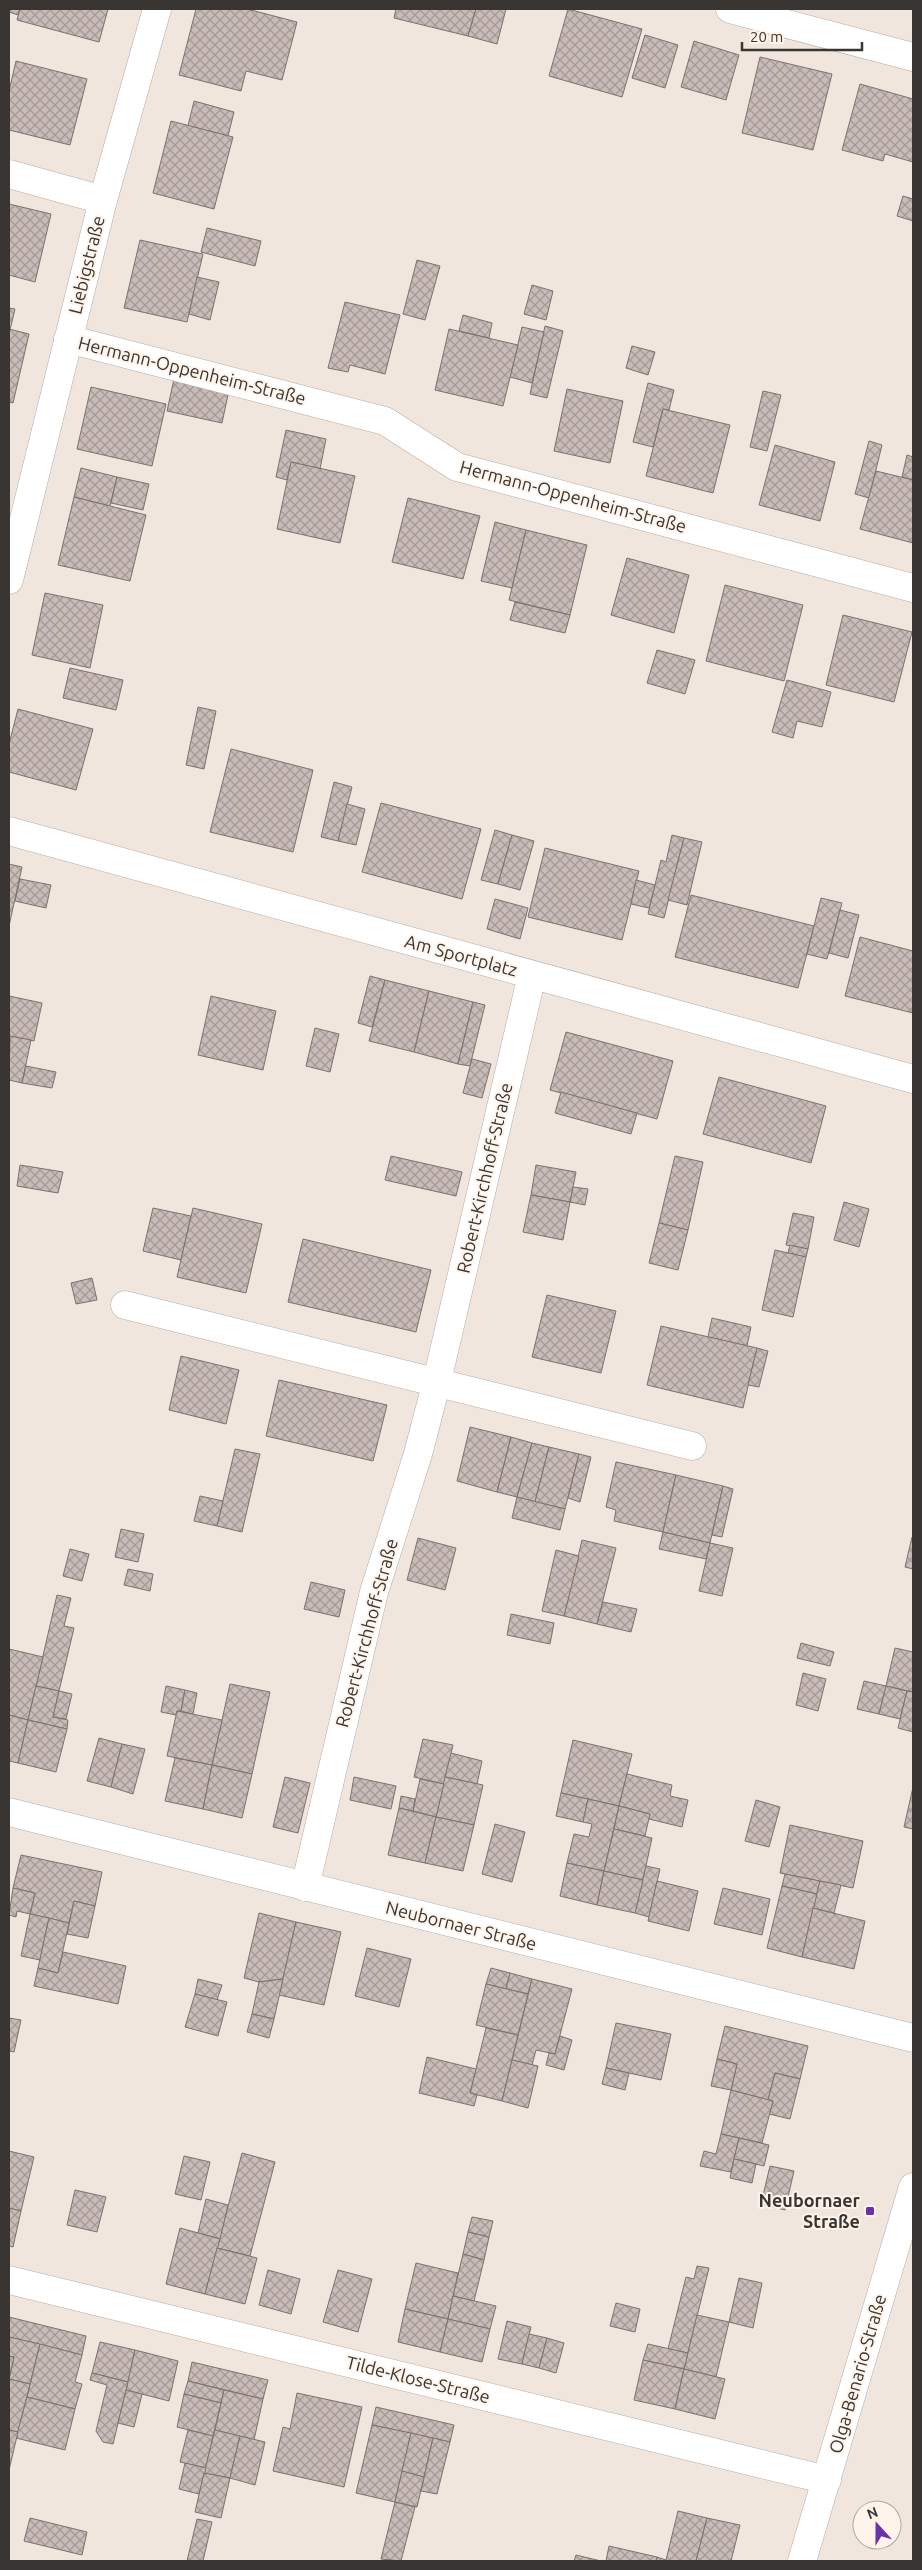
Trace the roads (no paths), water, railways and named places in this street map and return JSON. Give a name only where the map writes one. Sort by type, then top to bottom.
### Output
[{"type":"street","name":"Liebigstraße","points":[[9,580],[103,200],[157,9]]},
{"type":"street","points":[[730,9],[913,57]]},
{"type":"street","points":[[9,174],[103,200]]},
{"type":"street","name":"Hermann-Oppenheim-Straße","points":[[68,339],[385,421],[457,467],[913,588]]},
{"type":"street","name":"Am Sportplatz","points":[[9,831],[913,1079]]},
{"type":"street","name":"Robert-Kirchhoff-Straße","points":[[305,1887],[374,1592],[418,1454],[438,1381],[532,975]]},
{"type":"street","points":[[125,1305],[438,1381],[692,1446]]},
{"type":"street","name":"Neubornaer Straße","points":[[9,1812],[913,2038]]},
{"type":"street","name":"Olga-Benario-Straße","points":[[802,2561],[913,2187]]},
{"type":"street","name":"Tilde-Klose-Straße","points":[[9,2280],[827,2480]]},
{"type":"place","name":"Neubornaer Straße","points":[[870,2211]]}]
